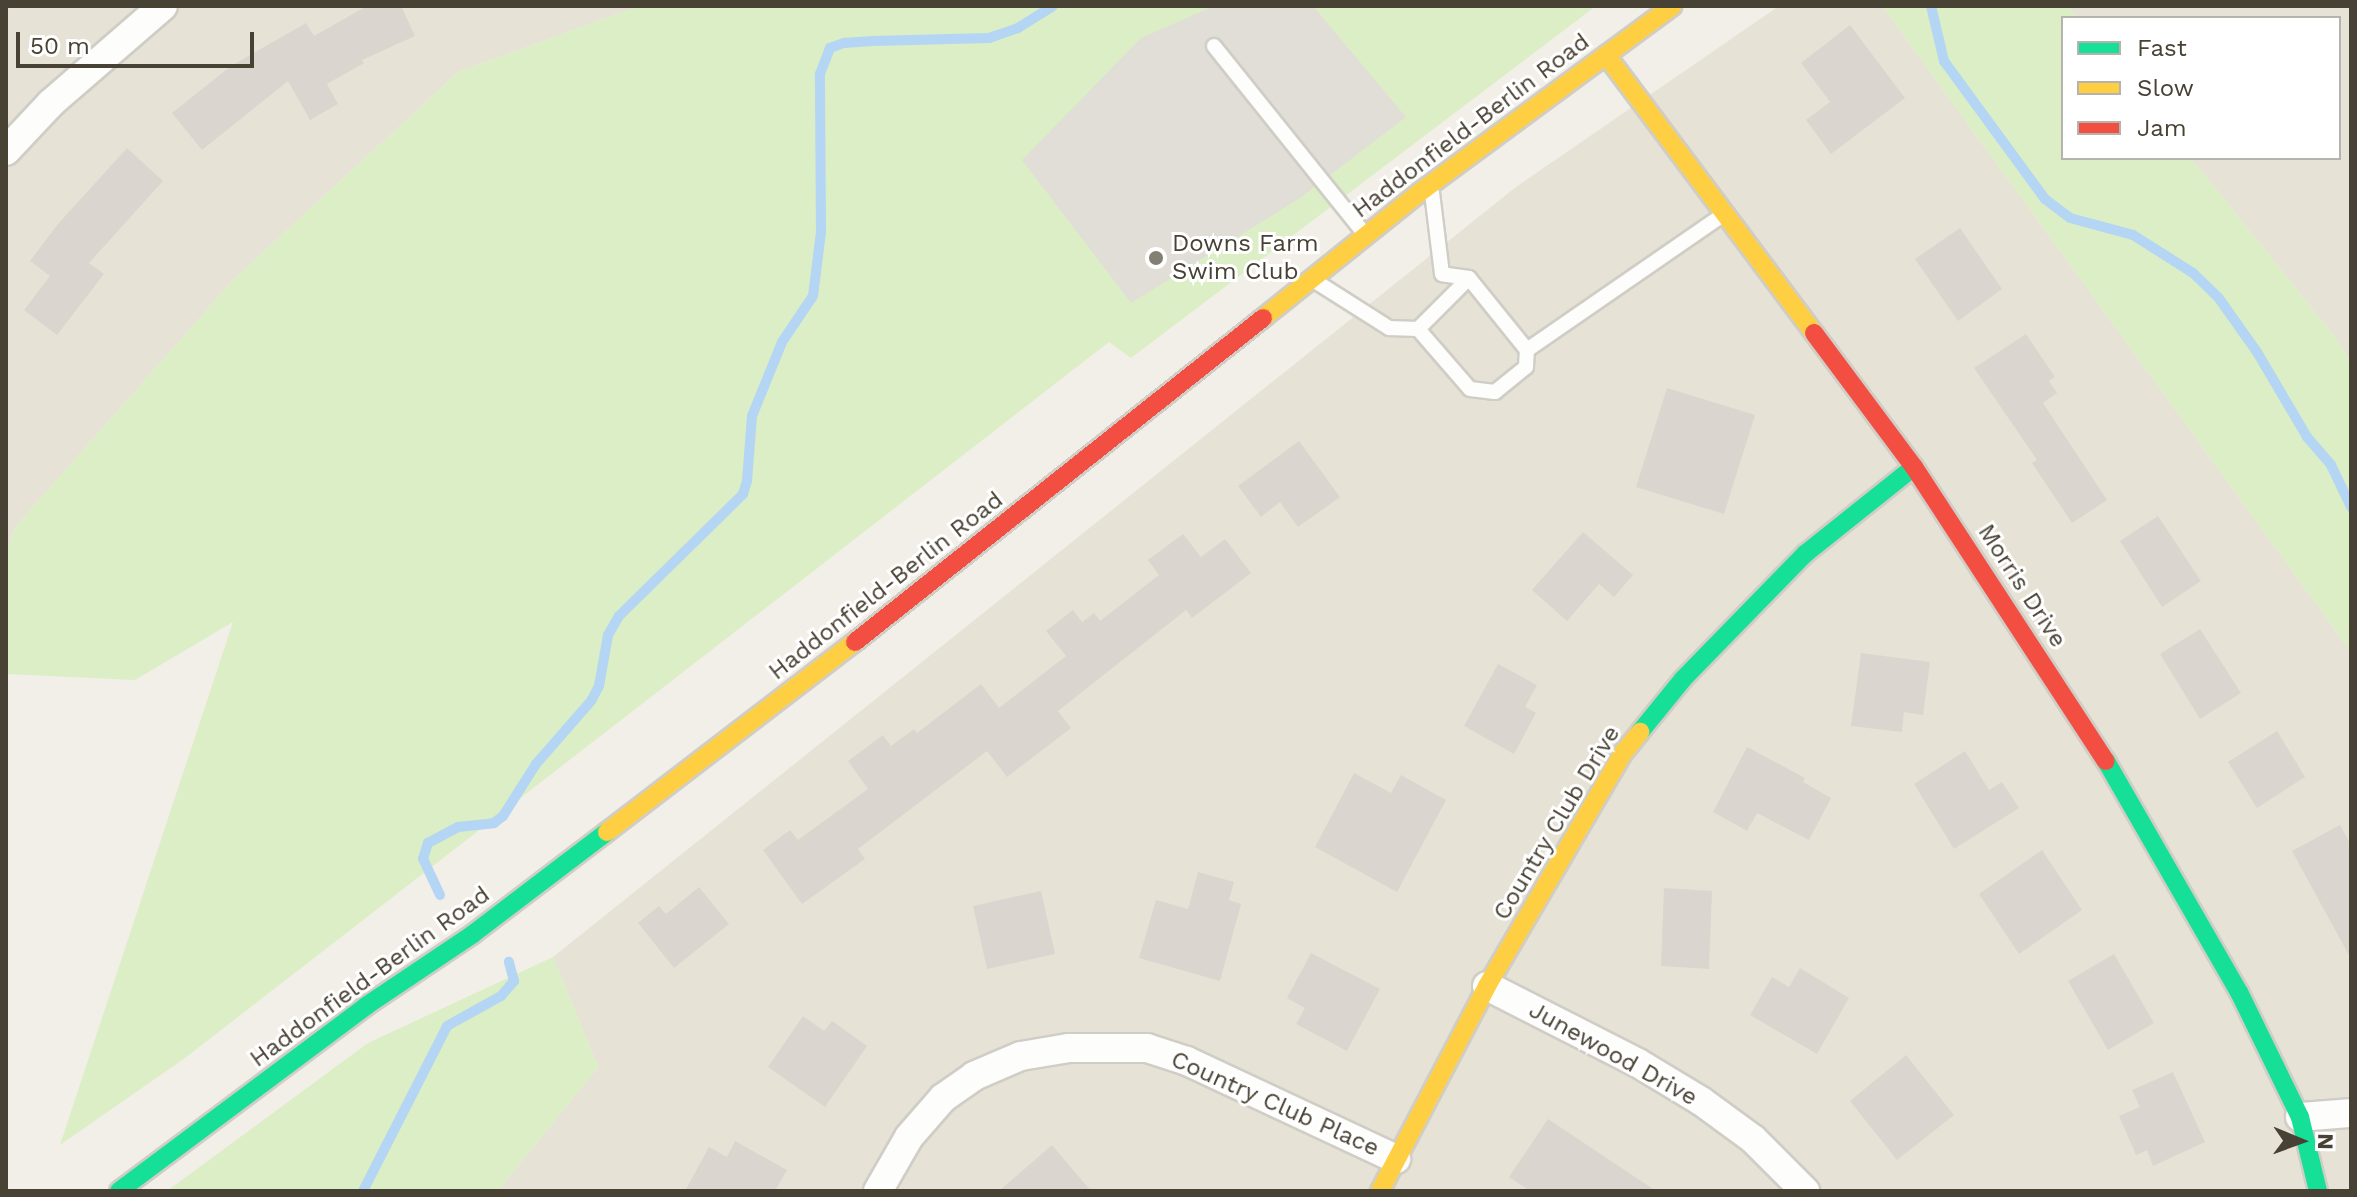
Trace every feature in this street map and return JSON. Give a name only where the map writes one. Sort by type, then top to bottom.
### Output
[{"type":"street","points":[[6,151],[51,103],[163,6]]},
{"type":"street","name":"Haddonfield-Berlin Road","points":[[119,1191],[366,1006],[473,934],[890,616],[1431,184],[1673,6]]},
{"type":"street","name":"Morris Drive","points":[[1606,55],[1914,467],[2106,761],[2239,992],[2300,1117],[2318,1191]]},
{"type":"street","name":"Country Club Drive","points":[[1380,1191],[1487,986],[1624,752],[1683,679],[1805,554],[1914,467]]},
{"type":"street","name":"Junewood Drive","points":[[1487,986],[1638,1063],[1701,1101],[1753,1139],[1805,1191]]},
{"type":"street","name":"Country Club Place","points":[[878,1191],[909,1137],[943,1098],[974,1076],[1021,1056],[1069,1048],[1147,1048],[1187,1061],[1396,1159]]},
{"type":"street","points":[[2300,1117],[2351,1113]]},
{"type":"lane","points":[[1214,46],[1366,235]]},
{"type":"lane","points":[[1418,329],[1470,389],[1495,392],[1526,367],[1527,350],[1469,278],[1442,274],[1431,184]]},
{"type":"lane","points":[[1527,350],[1725,213]]},
{"type":"lane","points":[[1312,279],[1389,328],[1418,329],[1469,278]]},
{"type":"shaded area","points":[[6,6],[639,6],[458,72],[234,279],[15,527],[6,556]]},
{"type":"shaded area","name":"Downs Farm Swim Club","points":[[1214,6],[1313,6],[1406,117],[1300,198],[1131,303],[1022,160],[1141,38]]},
{"type":"shaded area","points":[[1779,6],[1882,6],[2351,652],[2351,1191],[498,1191],[598,1067],[553,957],[1516,187]]},
{"type":"shaded area","points":[[2068,6],[2351,6],[2351,362],[2336,338],[2193,160],[2341,160],[2341,16],[2076,16]]},
{"type":"green space","points":[[639,6],[1596,6],[1131,358],[1109,342],[185,1058],[60,1145],[233,622],[135,680],[6,674],[6,556],[15,527],[234,279],[458,72]]},
{"type":"green space","points":[[1882,6],[2068,6],[2076,16],[2061,16],[2061,160],[2193,160],[2336,338],[2351,362],[2351,652]]},
{"type":"green space","points":[[553,957],[598,1067],[498,1191],[167,1191],[368,1043]]},
{"type":"building","points":[[367,6],[401,6],[415,36],[362,60],[364,63],[327,84],[338,104],[310,120],[288,81],[202,150],[172,113],[231,66],[306,23],[314,36]]},
{"type":"building","points":[[1850,25],[1905,98],[1831,154],[1806,120],[1830,102],[1801,63]]},
{"type":"building","points":[[127,148],[163,181],[89,263],[104,274],[57,335],[24,310],[50,276],[30,261],[58,224]]},
{"type":"building","points":[[1960,228],[2002,289],[1958,321],[1915,259]]},
{"type":"building","points":[[2026,334],[2055,377],[2049,381],[2057,393],[2043,403],[2107,500],[2072,523],[2032,463],[2037,460],[1974,368]]},
{"type":"building","points":[[1667,388],[1755,415],[1724,514],[1636,487]]},
{"type":"building","points":[[1299,441],[1340,497],[1298,527],[1280,502],[1261,517],[1238,486]]},
{"type":"building","points":[[2158,516],[2201,581],[2162,607],[2120,541]]},
{"type":"building","points":[[1583,532],[1633,575],[1614,597],[1599,584],[1567,621],[1532,590]]},
{"type":"building","points":[[1183,534],[1201,557],[1225,539],[1251,573],[1192,618],[1186,610],[1058,711],[1071,728],[1007,777],[987,751],[858,849],[865,859],[802,904],[763,850],[790,830],[798,840],[868,789],[848,761],[883,735],[891,746],[914,729],[917,733],[981,684],[999,708],[1066,656],[1046,631],[1073,610],[1082,622],[1094,613],[1100,621],[1159,575],[1148,560]]},
{"type":"building","points":[[2200,629],[2241,693],[2200,719],[2160,654]]},
{"type":"building","points":[[1861,653],[1930,662],[1923,715],[1904,712],[1902,732],[1851,726]]},
{"type":"building","points":[[1498,664],[1537,685],[1525,707],[1536,713],[1514,754],[1464,726]]},
{"type":"building","points":[[2277,731],[2305,777],[2257,808],[2228,762]]},
{"type":"building","points":[[1747,747],[1805,778],[1803,782],[1831,798],[1809,840],[1757,813],[1747,831],[1713,812]]},
{"type":"building","points":[[1965,751],[1989,790],[2002,782],[2019,808],[1954,849],[1914,784]]},
{"type":"building","points":[[1354,773],[1391,793],[1401,775],[1446,800],[1397,892],[1315,847]]},
{"type":"building","points":[[2340,825],[2351,845],[2351,959],[2292,851]]},
{"type":"building","points":[[2042,850],[2082,910],[2019,954],[1979,894]]},
{"type":"building","points":[[1198,872],[1234,882],[1229,900],[1241,904],[1220,981],[1139,958],[1156,900],[1188,909]]},
{"type":"building","points":[[699,887],[729,924],[674,968],[638,923],[659,906],[666,914]]},
{"type":"building","points":[[1664,888],[1712,891],[1709,969],[1661,966]]},
{"type":"building","points":[[1041,891],[1055,954],[987,969],[973,906]]},
{"type":"building","points":[[1311,953],[1380,989],[1347,1051],[1296,1024],[1305,1008],[1287,998]]},
{"type":"building","points":[[2114,954],[2154,1023],[2108,1050],[2068,981]]},
{"type":"building","points":[[1800,968],[1849,998],[1817,1054],[1750,1015],[1772,977],[1789,987]]},
{"type":"building","points":[[803,1016],[824,1031],[832,1021],[867,1046],[825,1107],[768,1067]]},
{"type":"building","points":[[1906,1055],[1954,1115],[1897,1160],[1850,1101]]},
{"type":"building","points":[[2173,1072],[2205,1142],[2153,1166],[2147,1150],[2136,1155],[2119,1116],[2140,1107],[2132,1090]]},
{"type":"building","points":[[1548,1119],[1656,1191],[1530,1191],[1509,1177]]},
{"type":"building","points":[[735,1141],[787,1170],[775,1191],[685,1191],[709,1147],[727,1157]]},
{"type":"building","points":[[1052,1145],[1091,1191],[999,1191]]},
{"type":"waterway","points":[[440,895],[423,859],[428,843],[458,827],[494,823],[503,816],[536,764],[591,701],[599,686],[608,635],[619,616],[743,494],[747,481],[752,416],[782,342],[813,296],[821,232],[820,74],[830,48],[844,43],[873,41],[989,38],[1018,28],[1053,6]]},
{"type":"waterway","points":[[1931,6],[1944,61],[2045,199],[2070,218],[2133,235],[2193,273],[2218,297],[2257,352],[2307,437],[2331,465],[2351,507]]},
{"type":"waterway","points":[[363,1191],[447,1026],[501,996],[514,981],[509,962]]},
{"type":"traffic: fast","points":[[1640,732],[1683,679],[1805,554],[1914,467]]},
{"type":"traffic: fast","points":[[2106,761],[2239,992],[2300,1117],[2318,1191]]},
{"type":"traffic: fast","points":[[119,1191],[366,1006],[473,934],[607,832]]},
{"type":"traffic: slow","points":[[1263,318],[1423,190],[1673,6]]},
{"type":"traffic: slow","points":[[1606,55],[1814,333]]},
{"type":"traffic: slow","points":[[607,832],[855,642]]},
{"type":"traffic: slow","points":[[1380,1191],[1487,986],[1624,752],[1640,732]]},
{"type":"traffic: jam","points":[[855,642],[1263,318]]},
{"type":"traffic: jam","points":[[1814,333],[1914,467],[2106,761]]},
{"type":"place","name":"Downs Farm Swim Club","points":[[1156,258]]}]
